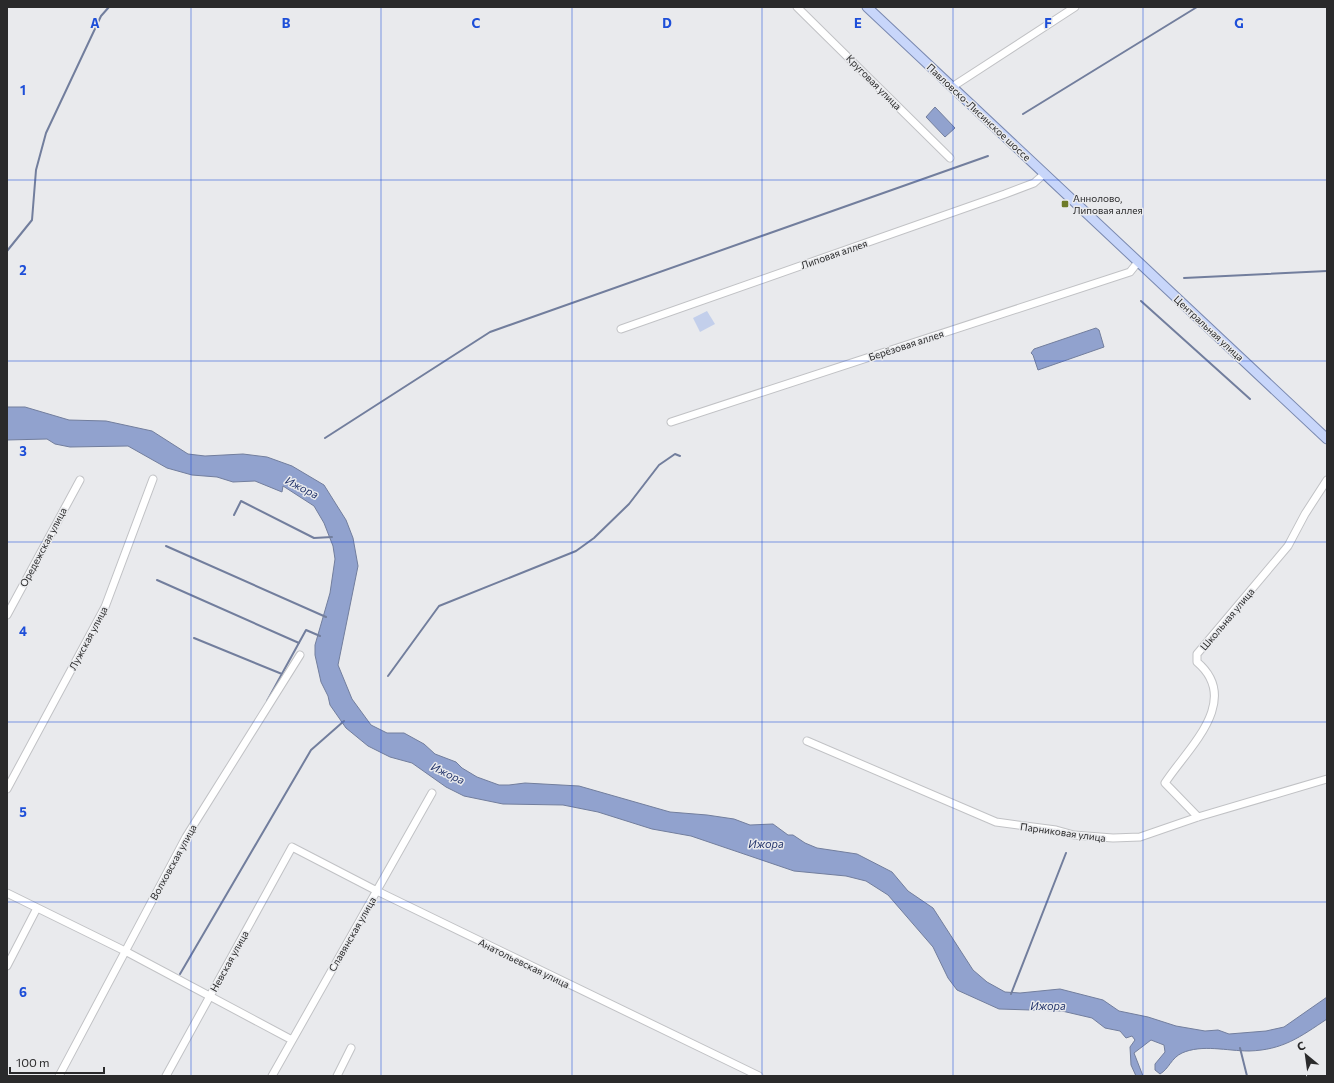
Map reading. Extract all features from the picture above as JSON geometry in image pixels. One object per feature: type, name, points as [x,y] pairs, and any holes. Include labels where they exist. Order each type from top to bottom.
[{"type":"main road","name":"Павловско-Лисинское шоссе","points":[[868,7],[1091,217]]},
{"type":"main road","name":"Центральная улица","points":[[1091,217],[1327,439]]},
{"type":"street","name":"Круговая улица","points":[[797,7],[950,158]]},
{"type":"street","points":[[952,87],[1075,7]]},
{"type":"street","name":"Липовая аллея","points":[[621,329],[1005,194],[1034,183],[1044,174]]},
{"type":"street","name":"Берёзовая аллея","points":[[671,422],[1130,272],[1138,262]]},
{"type":"street","name":"Лужская улица","points":[[7,789],[105,607],[153,479]]},
{"type":"street","name":"Оредежская улица","points":[[7,615],[80,480]]},
{"type":"street","name":"Школьная улица","points":[[1198,817],[1165,782],[1196,743],[1212,709],[1211,681],[1204,668],[1196,662],[1197,654],[1288,546],[1305,514],[1327,480]]},
{"type":"street","name":"Волховская улица","points":[[59,1076],[186,837],[300,656]]},
{"type":"street","name":"Парниковая улица","points":[[807,742],[996,822],[1056,830],[1074,835],[1126,838],[1140,837],[1198,817],[1327,779]]},
{"type":"street","name":"Славянская улица","points":[[272,1076],[432,793]]},
{"type":"street","name":"Анатольевская улица","points":[[292,847],[377,891],[759,1076]]},
{"type":"street","name":"Невская улица","points":[[166,1076],[292,847]]},
{"type":"street","points":[[7,893],[125,952],[292,1040]]},
{"type":"street","points":[[7,966],[37,908]]},
{"type":"street","points":[[336,1076],[351,1048]]},
{"type":"shaded area","points":[[707,311],[715,324],[700,332],[693,318]]},
{"type":"water","points":[[935,107],[955,128],[945,137],[926,117]]},
{"type":"water","points":[[1096,328],[1099,330],[1104,347],[1038,370],[1031,353],[1034,349]]},
{"type":"water","name":"Ижора","points":[[7,407],[25,407],[69,420],[106,421],[152,431],[188,454],[205,456],[243,454],[267,457],[292,466],[324,485],[346,520],[353,538],[358,566],[338,665],[352,699],[371,725],[387,733],[404,733],[424,744],[435,754],[456,762],[462,768],[477,777],[499,785],[525,783],[579,786],[670,812],[734,819],[750,825],[773,824],[788,835],[793,835],[805,843],[817,848],[857,854],[892,872],[908,891],[933,908],[973,970],[987,982],[1005,992],[1020,993],[1060,989],[1103,1000],[1119,1011],[1148,1017],[1176,1026],[1205,1031],[1218,1030],[1229,1034],[1266,1031],[1284,1027],[1327,997],[1327,1019],[1299,1037],[1272,1048],[1249,1051],[1206,1048],[1190,1050],[1178,1055],[1160,1074],[1155,1070],[1155,1064],[1165,1052],[1164,1045],[1151,1040],[1134,1053],[1143,1076],[1136,1076],[1131,1065],[1130,1047],[1135,1040],[1132,1036],[1126,1038],[1120,1031],[1105,1028],[1092,1018],[1062,1011],[999,1009],[957,990],[948,978],[933,947],[888,895],[866,881],[846,876],[794,871],[691,836],[652,829],[598,812],[563,805],[503,804],[464,796],[446,787],[412,763],[390,757],[368,746],[346,728],[330,705],[328,696],[321,682],[315,655],[315,645],[330,593],[335,559],[333,546],[324,523],[314,506],[283,486],[282,492],[255,481],[233,482],[217,477],[192,475],[167,468],[128,446],[70,447],[55,444],[47,439],[7,440]]},
{"type":"waterway","points":[[7,251],[32,220],[36,170],[46,133],[101,16],[109,7]]},
{"type":"waterway","points":[[1023,114],[1197,7]]},
{"type":"waterway","points":[[325,438],[490,332],[988,156]]},
{"type":"waterway","points":[[1184,278],[1327,271]]},
{"type":"waterway","points":[[1141,301],[1250,399]]},
{"type":"waterway","points":[[388,676],[439,606],[576,551],[594,538],[629,504],[659,465],[675,454],[680,456]]},
{"type":"waterway","points":[[234,515],[241,501],[314,538],[332,537]]},
{"type":"waterway","points":[[166,546],[326,617]]},
{"type":"waterway","points":[[157,580],[299,643]]},
{"type":"waterway","points":[[267,701],[306,630],[320,636]]},
{"type":"waterway","points":[[194,638],[282,674]]},
{"type":"waterway","points":[[180,974],[311,750],[344,721]]},
{"type":"waterway","points":[[1011,994],[1066,853]]},
{"type":"waterway","points":[[1240,1048],[1247,1076]]},
{"type":"place","name":"Аннолово, Липовая аллея","points":[[1065,204]]}]
